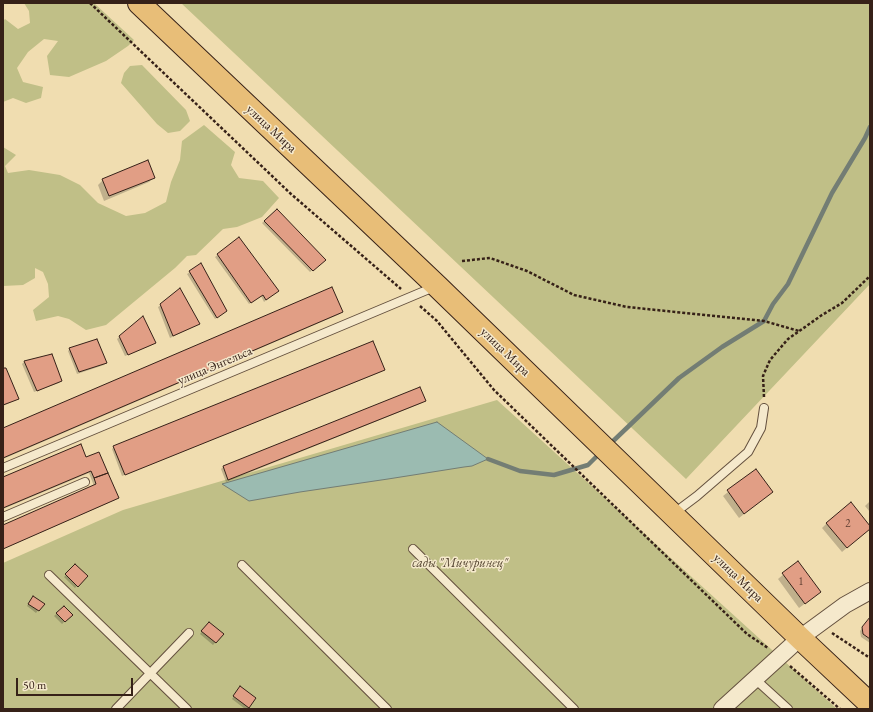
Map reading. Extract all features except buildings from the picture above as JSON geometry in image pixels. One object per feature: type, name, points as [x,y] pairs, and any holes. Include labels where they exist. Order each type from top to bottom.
[{"type":"main road","name":"улица Мира","points":[[139,3],[437,286],[870,704]]},
{"type":"street","points":[[722,709],[800,638],[844,605],[870,591]]},
{"type":"lane","name":"улица Энгельса","points":[[3,468],[437,286]]},
{"type":"lane","points":[[672,514],[697,496],[748,452],[761,428],[764,408]]},
{"type":"lane","points":[[3,517],[85,482]]},
{"type":"lane","points":[[413,550],[574,709]]},
{"type":"lane","points":[[242,565],[388,709]]},
{"type":"lane","points":[[49,575],[186,709]]},
{"type":"lane","points":[[116,709],[189,633]]},
{"type":"lane","points":[[755,679],[788,709]]},
{"type":"path","points":[[90,3],[291,194],[402,290]]},
{"type":"path","points":[[462,261],[490,258],[527,271],[574,295],[627,307],[764,321],[799,331]]},
{"type":"path","points":[[764,408],[763,376],[770,360],[788,339],[842,303],[870,276]]},
{"type":"path","points":[[420,305],[437,321],[500,395],[747,634],[780,657],[840,709]]},
{"type":"path","points":[[818,624],[870,658]]},
{"type":"green space","points":[[24,3],[94,3],[134,40],[106,61],[69,77],[50,75],[47,56],[58,41],[44,39],[28,52],[17,68],[23,82],[43,87],[41,98],[26,103],[13,98],[3,102],[3,21],[5,19],[18,29],[30,23],[29,11]]},
{"type":"green space","points":[[181,3],[870,3],[870,284],[686,479]]},
{"type":"green space","points":[[142,65],[186,110],[190,121],[180,131],[168,133],[157,124],[121,83],[124,73],[130,66]]},
{"type":"green space","points":[[204,125],[235,152],[231,165],[239,178],[263,181],[279,198],[262,217],[237,227],[223,229],[196,255],[187,256],[175,268],[106,325],[86,330],[69,319],[58,316],[36,321],[33,310],[49,297],[48,284],[43,272],[35,268],[35,278],[23,285],[3,286],[3,147],[16,155],[5,166],[8,173],[29,170],[60,175],[80,185],[98,203],[126,216],[145,213],[166,202],[171,182],[180,160],[182,141]]},
{"type":"green space","name":"сады \"Мичуринец\"","points":[[497,400],[837,709],[3,709],[3,563],[123,510]]},
{"type":"water","points":[[437,422],[488,459],[472,466],[249,501],[222,484]]},
{"type":"waterway","points":[[609,445],[679,378],[722,347],[764,321],[773,304],[788,284],[832,193],[870,127]]},
{"type":"waterway","points":[[488,459],[520,471],[554,475],[588,465],[601,452]]}]
